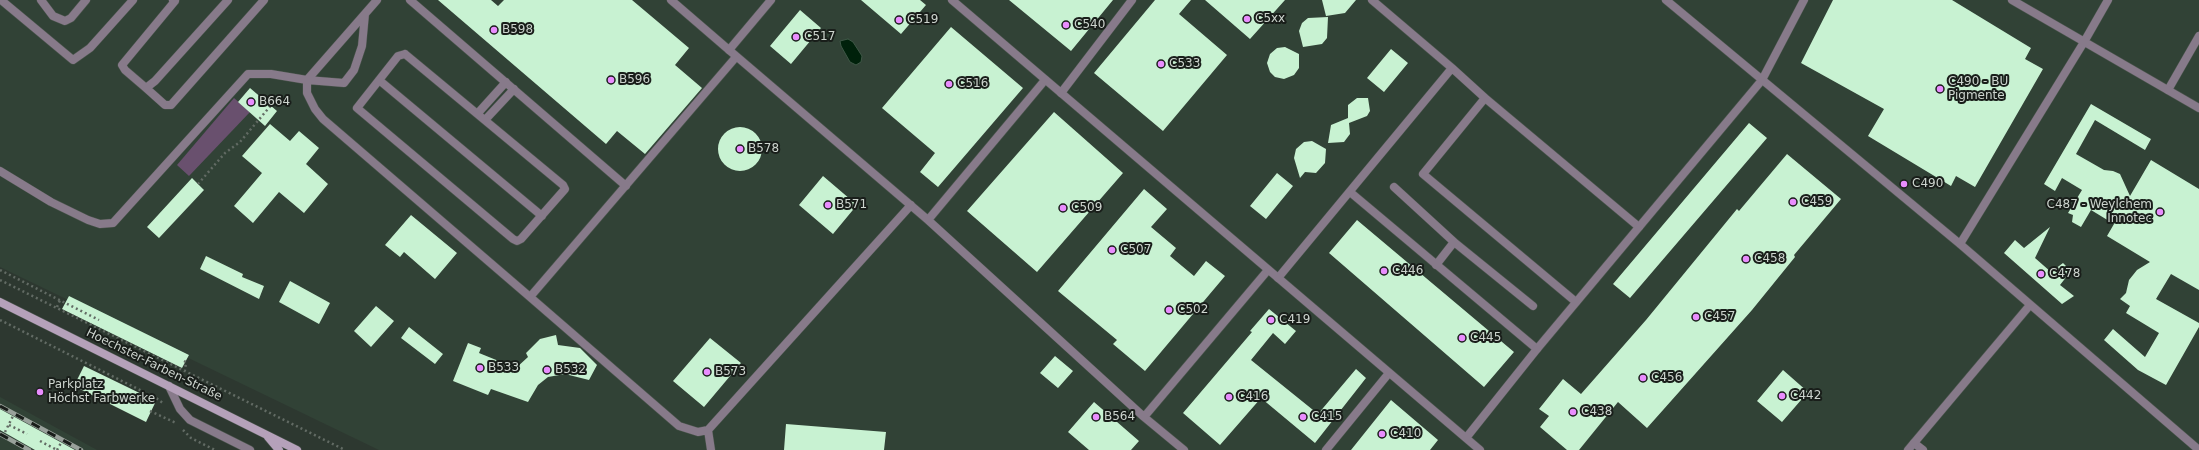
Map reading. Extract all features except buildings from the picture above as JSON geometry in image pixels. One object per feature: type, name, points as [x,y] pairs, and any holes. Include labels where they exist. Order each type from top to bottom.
[{"type":"main road","name":"Hoechster-Farben-Straße","points":[[0,302],[297,450]]},
{"type":"main road","points":[[267,434],[279,450]]},
{"type":"street","points":[[1,0],[73,60],[90,48],[133,0]]},
{"type":"street","points":[[41,0],[41,3],[53,16],[65,21],[71,18],[86,0]]},
{"type":"street","points":[[174,0],[122,65],[125,70],[165,105],[171,105],[264,0]]},
{"type":"street","points":[[146,88],[155,81],[228,0]]},
{"type":"street","points":[[377,0],[307,80],[307,93],[314,109],[323,119],[680,426],[698,432],[708,430],[911,205]]},
{"type":"street","points":[[410,0],[626,186]]},
{"type":"street","points":[[671,0],[911,205],[1144,417],[1184,450]]},
{"type":"street","points":[[730,50],[771,0]]},
{"type":"street","points":[[952,0],[1480,450]]},
{"type":"street","points":[[1061,93],[1132,0]]},
{"type":"street","points":[[1372,0],[1485,98],[1639,227]]},
{"type":"street","points":[[1666,0],[1960,244],[2199,450]]},
{"type":"street","points":[[1466,438],[1537,349],[1762,80],[1804,0]]},
{"type":"street","points":[[2012,0],[2199,108]]},
{"type":"street","points":[[1960,244],[2084,42],[2108,0]]},
{"type":"street","points":[[0,171],[51,202],[88,220],[108,225],[118,218],[248,74],[271,74],[307,80],[344,83],[354,70],[362,46],[365,14]]},
{"type":"street","points":[[2168,90],[2199,36]]},
{"type":"street","points":[[405,54],[478,113],[563,185],[565,189],[522,239],[517,241],[357,108],[398,56],[405,54]]},
{"type":"street","points":[[530,297],[736,57]]},
{"type":"street","points":[[1278,278],[1452,68]]},
{"type":"street","points":[[379,80],[542,216]]},
{"type":"street","points":[[928,220],[1045,80]]},
{"type":"street","points":[[478,113],[506,82]]},
{"type":"street","points":[[485,120],[514,89]]},
{"type":"street","points":[[1485,98],[1423,174],[1576,302]]},
{"type":"street","points":[[1394,187],[1454,242],[1533,306]]},
{"type":"street","points":[[1350,192],[1537,349]]},
{"type":"street","points":[[1436,265],[1454,242]]},
{"type":"street","points":[[1144,417],[1268,270]]},
{"type":"street","points":[[1908,450],[2030,305]]},
{"type":"street","points":[[1326,450],[1389,373]]},
{"type":"street","points":[[169,386],[180,409],[190,420],[250,450]]},
{"type":"street","points":[[708,430],[711,450]]},
{"type":"street","points":[[1914,443],[1923,450]]},
{"type":"path","points":[[198,184],[225,153],[240,142],[278,97]]},
{"type":"path","points":[[0,270],[99,320]]},
{"type":"path","points":[[0,280],[345,450]]},
{"type":"path","points":[[57,307],[60,300]]},
{"type":"path","points":[[0,320],[156,398],[169,408]]},
{"type":"path","points":[[184,361],[186,362],[185,370]]},
{"type":"path","points":[[150,411],[179,424],[175,418]]},
{"type":"path","points":[[5,432],[13,416]]},
{"type":"path","points":[[9,425],[27,434]]},
{"type":"path","points":[[181,427],[191,438],[215,450]]},
{"type":"path","points":[[40,441],[57,450],[61,443]]},
{"type":"shaded area","points":[[0,0],[2199,0],[2199,450],[379,450],[0,267]]},
{"type":"shaded area","points":[[848,39],[853,42],[862,56],[861,62],[856,65],[850,62],[841,46],[840,41]]},
{"type":"shaded area","points":[[234,98],[250,112],[189,176],[177,165]]},
{"type":"shaded area","points":[[0,397],[97,450],[0,450]]},
{"type":"railway","points":[[0,406],[81,450]]},
{"type":"railway","points":[[0,434],[29,450]]},
{"type":"place","name":"C5xx","points":[[1247,19]]},
{"type":"place","name":"C519","points":[[899,20]]},
{"type":"place","name":"C540","points":[[1066,25]]},
{"type":"place","name":"B598","points":[[494,30]]},
{"type":"place","name":"C517","points":[[796,37]]},
{"type":"place","name":"C533","points":[[1161,64]]},
{"type":"place","name":"B596","points":[[611,80]]},
{"type":"place","name":"C516","points":[[949,84]]},
{"type":"place","name":"C490 - BU Pigmente","points":[[1940,89]]},
{"type":"place","name":"B664","points":[[251,102]]},
{"type":"place","name":"B578","points":[[740,149]]},
{"type":"place","name":"C490","points":[[1904,184]]},
{"type":"place","name":"C459","points":[[1793,202]]},
{"type":"place","name":"B571","points":[[828,205]]},
{"type":"place","name":"C509","points":[[1063,208]]},
{"type":"place","name":"C487 - Weylchem Innotec","points":[[2160,212]]},
{"type":"place","name":"C507","points":[[1112,250]]},
{"type":"place","name":"C458","points":[[1746,259]]},
{"type":"place","name":"C446","points":[[1384,271]]},
{"type":"place","name":"C478","points":[[2041,274]]},
{"type":"place","name":"C502","points":[[1169,310]]},
{"type":"place","name":"C457","points":[[1696,317]]},
{"type":"place","name":"C419","points":[[1271,320]]},
{"type":"place","name":"C445","points":[[1462,338]]},
{"type":"place","name":"B533","points":[[480,368]]},
{"type":"place","name":"B532","points":[[547,370]]},
{"type":"place","name":"B573","points":[[707,372]]},
{"type":"place","name":"C456","points":[[1643,378]]},
{"type":"place","name":"Parkplatz Höchst Farbwerke","points":[[40,392]]},
{"type":"place","name":"C442","points":[[1782,396]]},
{"type":"place","name":"C416","points":[[1229,397]]},
{"type":"place","name":"C438","points":[[1573,412]]},
{"type":"place","name":"B564","points":[[1096,417]]},
{"type":"place","name":"C415","points":[[1303,417]]},
{"type":"place","name":"C410","points":[[1382,434]]}]
